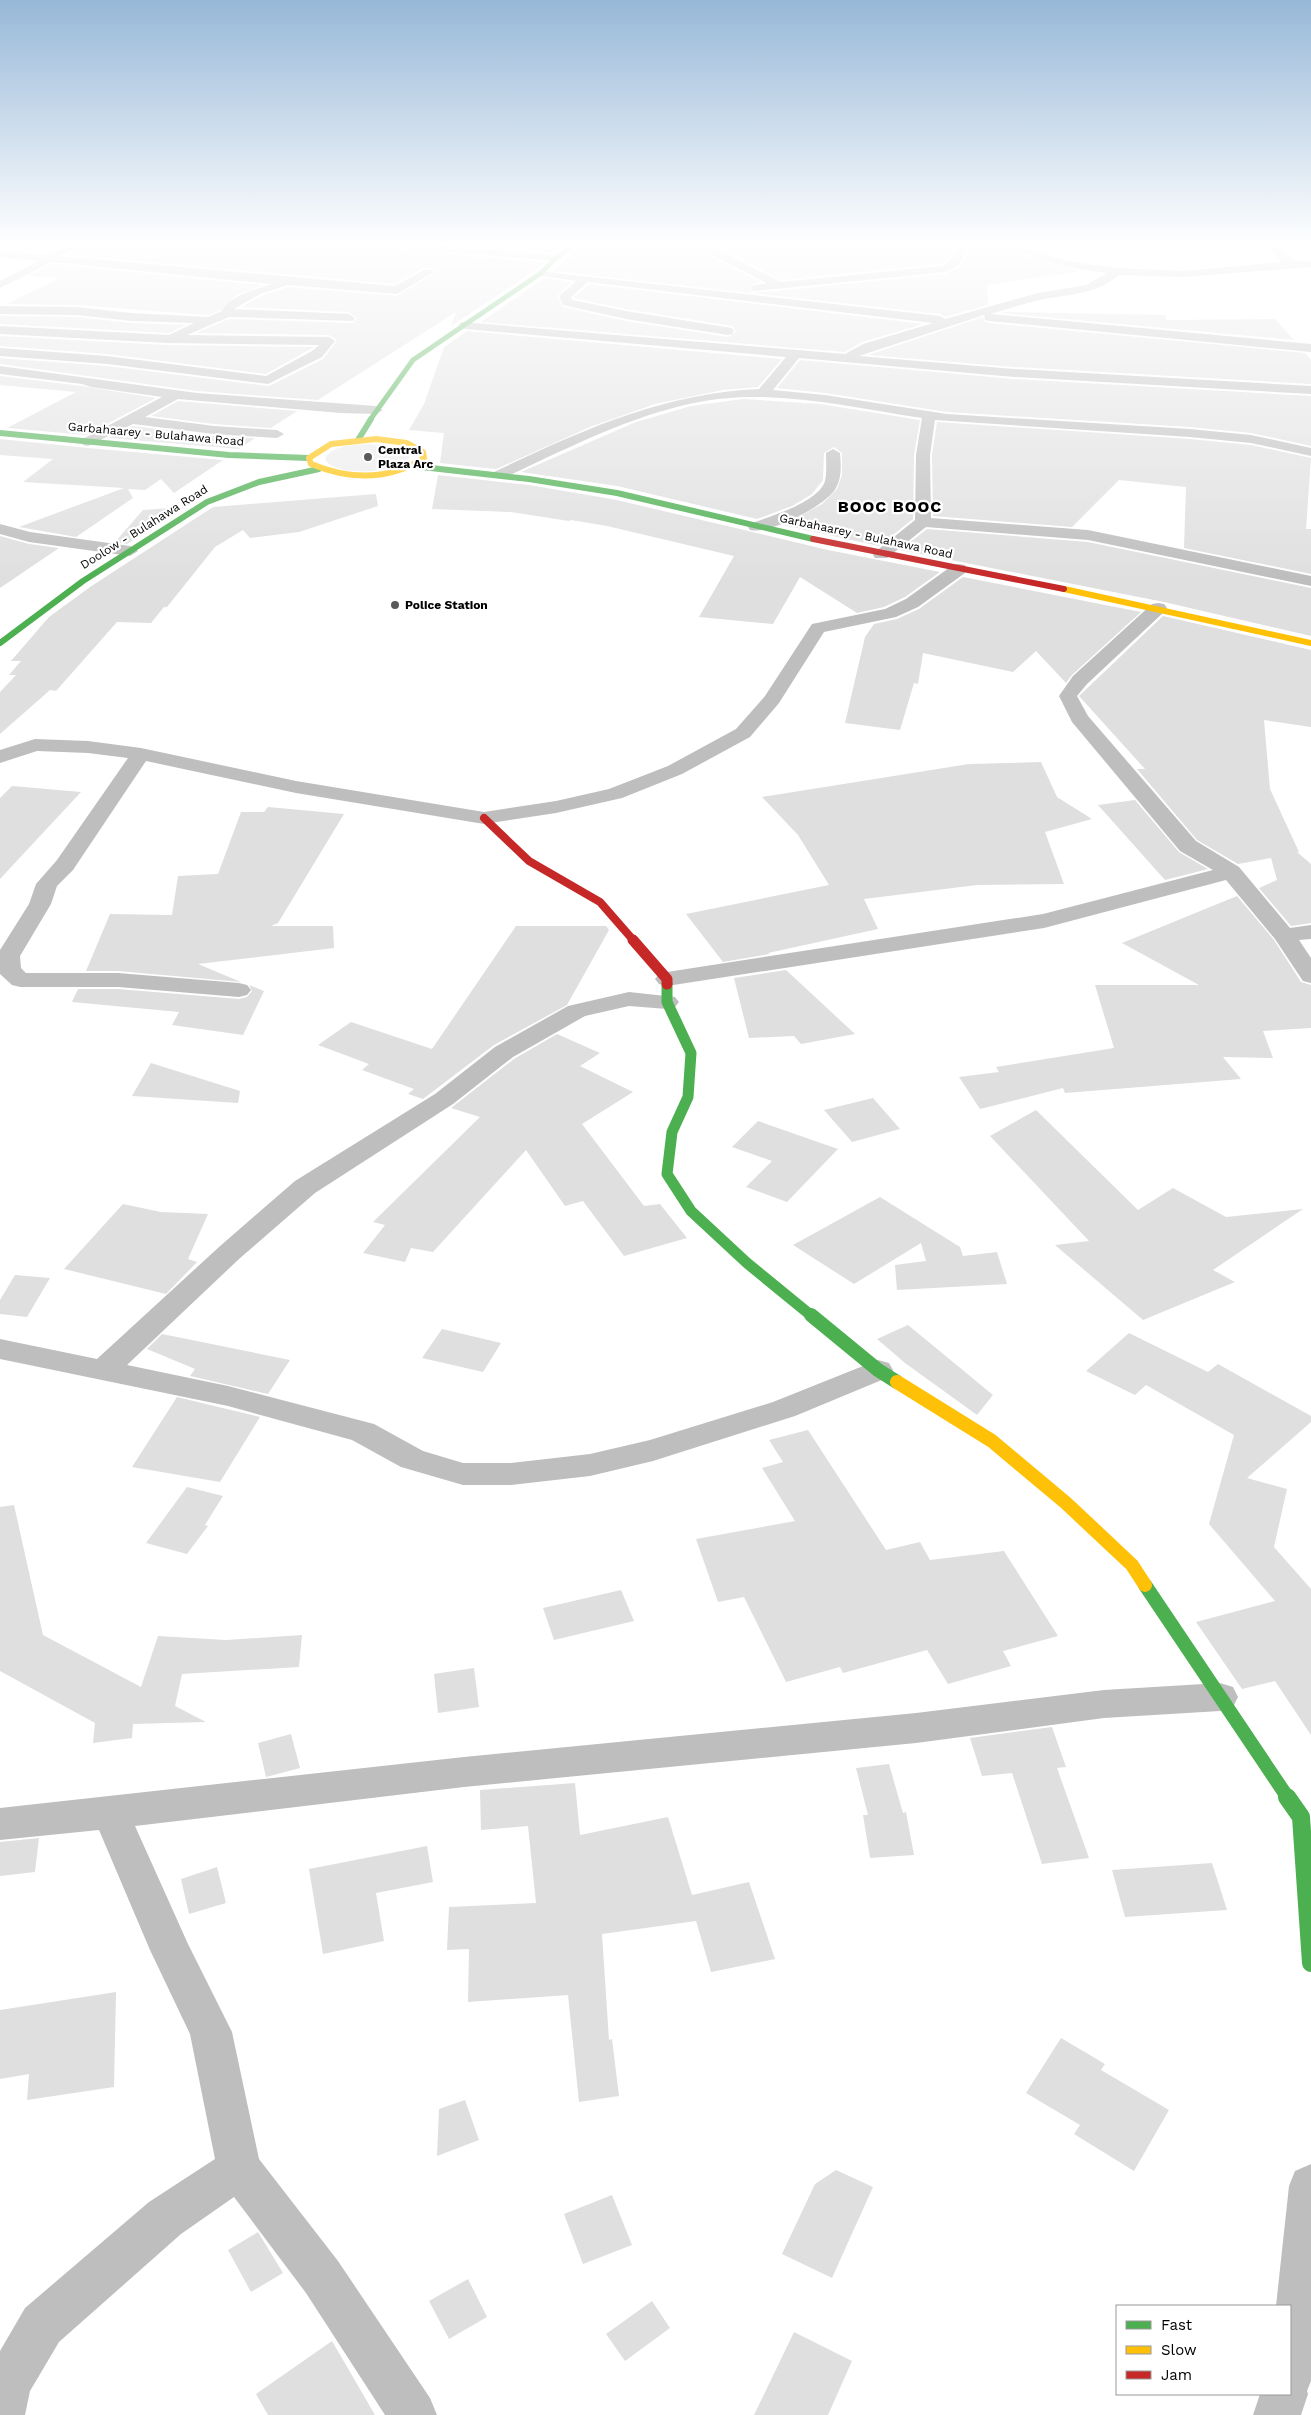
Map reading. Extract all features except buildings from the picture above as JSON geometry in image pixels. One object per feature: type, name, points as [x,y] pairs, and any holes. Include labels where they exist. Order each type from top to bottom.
[{"type":"main road","points":[[358,440],[376,410],[413,360],[420,355]]},
{"type":"main road","name":"Garbahaarey - Bulahawa Road","points":[[0,433],[229,455],[309,458]]},
{"type":"main road","points":[[358,440],[393,440],[417,447],[423,452],[424,458],[413,466],[391,473],[372,475],[351,476],[319,469],[311,464],[309,458],[314,452],[326,446],[358,440]]},
{"type":"main road","name":"Garbahaarey - Bulahawa Road","points":[[413,466],[499,475],[633,496],[756,527],[881,555],[1158,608],[1311,642]]},
{"type":"main road","name":"Doolow - Bulahawa Road","points":[[0,643],[83,581],[222,494],[259,482],[319,469]]},
{"type":"main road","points":[[484,818],[529,861],[600,902],[667,991],[691,1053],[688,1097],[672,1132],[667,1174],[698,1218],[747,1263],[878,1370],[992,1442],[1066,1503],[1132,1565],[1301,1817],[1311,1963]]},
{"type":"street","points":[[49,355],[126,362],[268,380],[316,355]]},
{"type":"street","points":[[0,382],[22,373],[54,355]]},
{"type":"street","points":[[91,383],[136,355]]},
{"type":"street","points":[[764,393],[795,355]]},
{"type":"street","points":[[858,355],[1014,373],[1311,390]]},
{"type":"street","points":[[0,370],[178,394],[322,408],[376,410]]},
{"type":"street","points":[[88,442],[199,383],[224,375]]},
{"type":"street","points":[[499,475],[569,441],[665,407],[704,397],[764,393],[835,400],[929,415],[1190,432],[1271,442],[1311,452]]},
{"type":"street","points":[[923,522],[923,455],[929,415]]},
{"type":"street","points":[[130,418],[214,430],[276,434]]},
{"type":"street","points":[[756,527],[813,503],[824,494],[832,482],[834,453]]},
{"type":"street","points":[[881,555],[923,522],[1088,535],[1162,548],[1178,554],[1311,580]]},
{"type":"street","points":[[0,529],[29,537],[130,551]]},
{"type":"street","points":[[0,757],[35,745],[88,747],[141,754],[296,788],[484,818],[556,808],[615,794],[675,770],[712,752],[743,733],[772,699],[818,628],[890,613],[912,603],[959,569]]},
{"type":"street","points":[[1158,608],[1080,680],[1068,696],[1079,718],[1188,846],[1231,872],[1284,935],[1311,976]]},
{"type":"street","points":[[141,754],[65,865],[47,884],[40,904],[8,956],[9,970],[20,980],[118,980],[238,990]]},
{"type":"street","points":[[104,1370],[229,1253],[304,1187],[444,1099],[504,1052],[577,1012],[629,999],[860,952],[1044,920],[1231,872]]},
{"type":"street","points":[[1284,935],[1311,932]]},
{"type":"street","points":[[0,1349],[228,1396],[363,1432],[412,1459],[463,1474],[512,1474],[590,1465],[644,1452],[784,1409],[878,1370]]},
{"type":"street","points":[[0,1824],[110,1814],[464,1772],[916,1728],[1104,1704],[1220,1697]]},
{"type":"street","points":[[110,1814],[137,1870],[170,1950],[211,2032],[238,2168],[322,2277],[413,2415]]},
{"type":"street","points":[[1,2415],[6,2384],[42,2325],[164,2218],[238,2168]]},
{"type":"street","points":[[1295,2374],[1311,2186]]},
{"type":"street","points":[[1277,2415],[1286,2395]]},
{"type":"shaded area","points":[[369,444],[394,446],[409,453],[409,458],[392,467],[367,471],[342,469],[332,466],[325,460],[332,451],[337,449]]},
{"type":"traffic: fast","points":[[358,440],[376,410],[413,360],[421,355]]},
{"type":"traffic: fast","points":[[0,433],[229,455],[309,458]]},
{"type":"traffic: fast","points":[[413,466],[529,479],[617,493],[813,539]]},
{"type":"traffic: fast","points":[[0,643],[83,581],[207,502],[259,482],[319,469]]},
{"type":"traffic: fast","points":[[667,984],[667,1002],[691,1053],[688,1097],[672,1132],[667,1174],[691,1211],[747,1263],[878,1370],[897,1382]]},
{"type":"traffic: fast","points":[[1145,1585],[1301,1817],[1311,1963]]},
{"type":"traffic: slow","points":[[376,439],[407,443],[423,452],[424,458],[398,471],[369,476],[339,474],[311,464],[309,458],[331,444],[376,439]]},
{"type":"traffic: slow","points":[[1064,589],[1158,608],[1311,643]]},
{"type":"traffic: slow","points":[[897,1382],[992,1441],[1066,1503],[1132,1565],[1145,1585]]},
{"type":"traffic: jam","points":[[813,539],[1064,589]]},
{"type":"traffic: jam","points":[[484,818],[529,861],[600,902],[667,979],[667,984]]},
{"type":"place","name":"Central Plaza Arc","points":[[368,457]]},
{"type":"place","name":"Police Station","points":[[395,605]]},
{"type":"district","name":"BOOC BOOC","points":[[890,506]]}]
